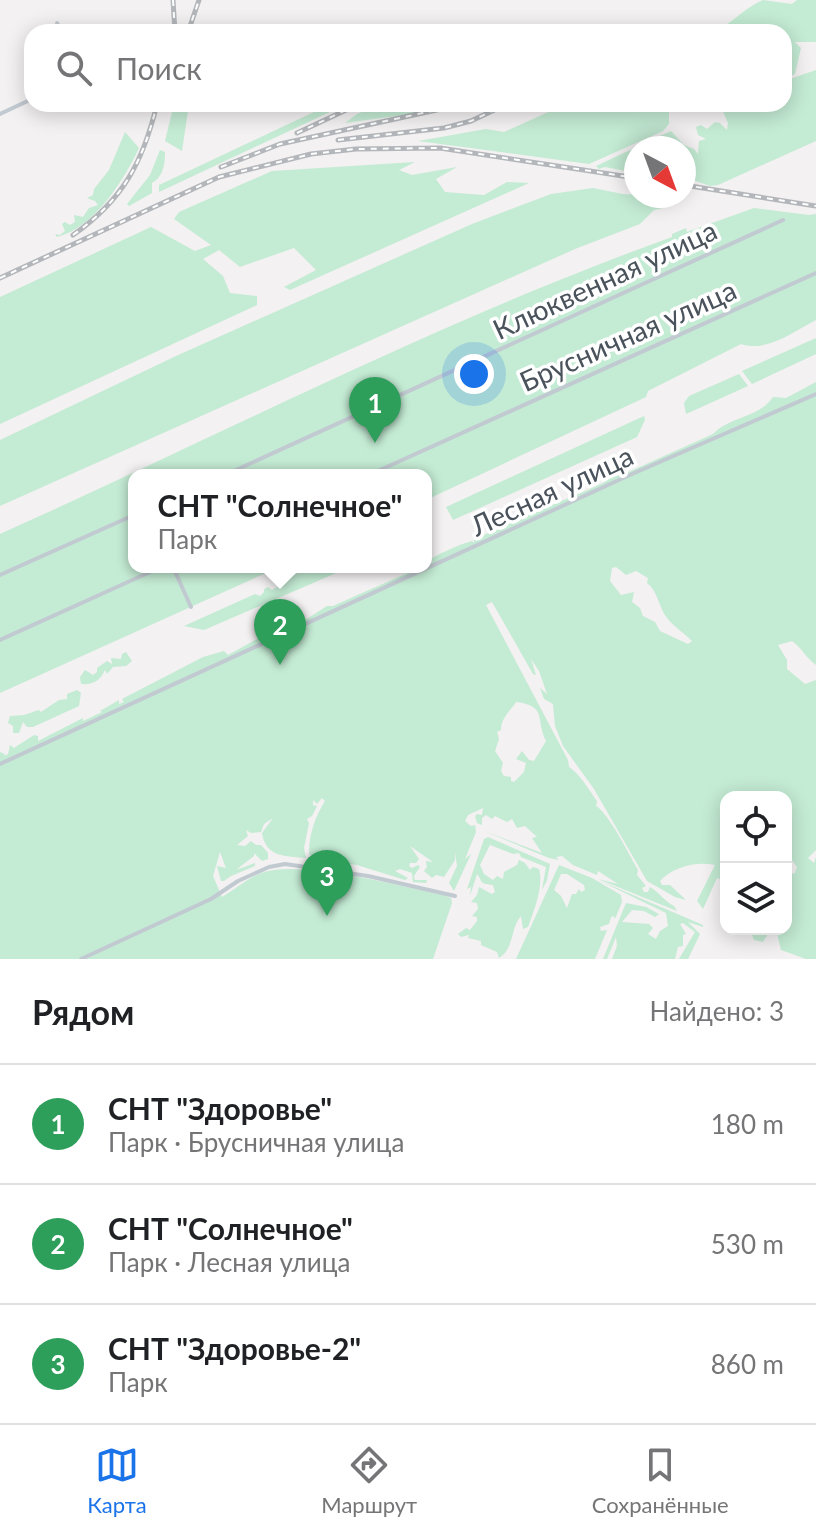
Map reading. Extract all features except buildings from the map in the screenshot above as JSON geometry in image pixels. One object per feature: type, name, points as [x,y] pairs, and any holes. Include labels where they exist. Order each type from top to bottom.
[{"type":"street","points":[[0,114],[24,103]]},
{"type":"street","name":"Клюквенная улица","points":[[238,469],[783,220]]},
{"type":"street","name":"Брусничная улица","points":[[382,469],[816,273]]},
{"type":"street","name":"Лесная улица","points":[[432,567],[632,474],[816,394]]},
{"type":"street","points":[[0,575],[128,518]]},
{"type":"street","points":[[0,640],[148,573]]},
{"type":"street","points":[[176,573],[191,607]]},
{"type":"street","name":"Лесная улица","points":[[0,764],[419,573]]},
{"type":"street","points":[[81,959],[211,899],[259,871],[285,864],[368,876],[455,896]]},
{"type":"green space","points":[[763,0],[792,4],[797,0],[816,0],[816,42],[795,42],[801,48],[795,74],[792,75],[792,24],[727,24]]},
{"type":"green space","points":[[816,70],[816,141],[718,185],[696,181],[696,152],[698,154],[699,141],[706,139],[698,135],[696,127],[701,125],[707,129],[715,122],[727,130],[723,112],[792,112],[792,78]]},
{"type":"green space","points":[[172,112],[188,112],[182,151],[165,141]]},
{"type":"green space","points":[[314,112],[330,112],[159,192],[159,185]]},
{"type":"green space","points":[[362,112],[418,112],[345,123]]},
{"type":"green space","points":[[548,112],[669,112],[669,124],[663,131],[652,136],[624,136],[624,148],[589,164],[418,141],[486,129],[504,132]]},
{"type":"green space","points":[[125,132],[139,148],[116,188],[83,224],[57,237],[55,234],[65,231],[62,224],[70,225],[75,222],[74,215],[83,217],[89,208],[98,205],[87,198],[93,195],[109,170]]},
{"type":"green space","points":[[160,150],[165,152],[164,166],[152,183],[152,193],[129,206],[127,204],[150,175]]},
{"type":"green space","points":[[624,153],[624,171],[599,169],[596,166]]},
{"type":"green space","points":[[415,162],[399,170],[412,175],[457,167],[436,179],[445,192],[484,195],[507,182],[529,183],[290,290],[284,287],[316,270],[294,248],[240,267],[219,250],[203,259],[223,276],[230,293],[257,296],[257,305],[0,424],[0,297],[151,227],[195,251],[211,245],[174,219],[179,212],[272,171]]},
{"type":"green space","points":[[593,188],[624,194],[624,208],[663,208],[654,210],[640,224],[575,249],[0,506],[0,440],[176,356],[472,224],[551,194]]},
{"type":"green space","points":[[754,208],[816,214],[816,320],[770,343],[760,346],[741,344],[648,391],[646,397],[432,497],[432,469],[141,469],[501,304],[672,237],[672,234],[686,228],[687,232]]},
{"type":"green space","points":[[816,338],[816,354],[752,384],[742,371]]},
{"type":"green space","points":[[739,374],[748,386],[686,414],[684,403],[689,396]]},
{"type":"green space","points":[[816,382],[816,665],[792,641],[778,645],[787,660],[787,669],[805,684],[816,680],[816,850],[808,858],[814,863],[816,857],[816,959],[806,959],[781,950],[777,935],[792,935],[792,873],[795,873],[797,867],[792,860],[792,791],[720,791],[720,879],[717,878],[703,909],[697,901],[715,865],[685,866],[660,881],[662,885],[670,885],[686,900],[647,881],[594,789],[563,746],[555,726],[553,704],[544,699],[540,688],[547,694],[539,671],[531,659],[536,675],[533,674],[492,602],[486,605],[569,767],[584,782],[597,801],[596,806],[618,835],[638,870],[637,875],[646,886],[642,888],[644,892],[648,892],[650,887],[677,911],[598,879],[618,884],[598,871],[597,875],[573,865],[562,856],[556,857],[559,860],[549,858],[484,831],[542,853],[532,838],[537,837],[525,826],[517,828],[512,819],[507,822],[486,815],[482,818],[482,825],[477,823],[475,816],[482,815],[483,808],[468,815],[465,821],[471,826],[475,825],[476,832],[465,859],[471,854],[454,891],[449,883],[457,866],[455,852],[455,860],[444,877],[436,875],[432,878],[424,871],[426,861],[433,862],[410,846],[419,859],[409,866],[420,867],[415,880],[427,880],[426,883],[413,882],[412,873],[400,869],[395,871],[408,878],[405,880],[357,865],[325,861],[320,855],[318,860],[309,854],[309,847],[313,826],[325,801],[322,798],[317,804],[313,800],[313,805],[317,806],[307,819],[306,858],[278,854],[268,847],[262,833],[273,818],[264,824],[261,832],[246,830],[248,836],[237,845],[245,846],[251,841],[261,845],[268,853],[268,859],[262,861],[254,853],[236,870],[255,863],[255,866],[221,881],[217,866],[226,868],[220,852],[213,876],[222,897],[258,874],[281,869],[326,872],[441,894],[451,898],[452,903],[433,959],[0,959],[0,752],[4,756],[8,754],[10,745],[14,748],[34,735],[38,736],[38,741],[102,712],[119,700],[119,704],[124,702],[122,699],[203,657],[224,651],[228,655],[257,639],[302,622],[327,606],[407,573],[432,573],[432,558],[472,541],[474,543],[474,539],[501,530],[608,478],[624,474],[713,434],[767,404],[773,397],[786,398]],"holes":[[[616,567],[626,575],[636,571],[648,578],[647,583],[654,590],[667,618],[692,641],[688,644],[660,631],[655,622],[643,616],[640,608],[632,602],[634,592],[621,595],[610,581],[612,568]],[[516,702],[533,707],[539,715],[546,741],[534,761],[529,760],[522,751],[516,759],[526,763],[524,772],[514,782],[501,771],[503,763],[495,751],[499,739],[497,732]]]},
{"type":"green space","points":[[644,416],[637,437],[453,520],[446,507]]},
{"type":"green space","points":[[128,475],[128,573],[266,573],[0,693],[0,534]]},
{"type":"green space","points":[[298,573],[336,573],[204,630],[184,626],[255,594],[260,596],[264,589],[268,587],[272,590],[284,583],[283,580]]},
{"type":"green space","points":[[126,652],[132,661],[126,666],[113,667],[107,674],[105,670],[96,682],[81,684],[80,677],[85,670],[93,675],[107,661],[112,664],[111,658],[121,659]]},
{"type":"green space","points":[[77,690],[81,693],[79,706],[33,727],[27,727],[23,722],[19,733],[13,733],[13,726],[8,723],[10,716],[41,712],[59,700],[67,699],[67,694]]},
{"type":"green space","points":[[488,837],[550,864],[542,890],[546,867],[521,857],[519,853],[513,854],[490,845],[480,865],[484,874],[493,880],[497,876],[503,879],[504,872],[517,865],[519,860],[530,870],[533,867],[539,869],[540,875],[538,898],[528,927],[523,929],[521,916],[508,949],[499,958],[497,952],[481,945],[481,941],[458,934],[466,928],[470,930],[477,921],[477,917],[472,916],[478,909],[477,903],[471,902],[479,887],[492,894],[495,892],[493,885],[483,883],[477,874],[470,896],[471,887],[467,889],[484,839]]},
{"type":"green space","points":[[559,865],[592,878],[621,895],[622,902],[615,919],[611,917],[609,924],[600,927],[601,931],[607,930],[595,959],[516,959]],"holes":[[[561,874],[567,874],[584,885],[585,890],[581,892],[579,889],[572,894],[567,908],[554,890]]]},
{"type":"green space","points":[[598,880],[703,925],[688,922],[700,934],[688,959],[679,959],[695,932],[683,923],[680,924],[686,934],[675,959],[612,959],[617,946],[616,937],[607,959],[603,959],[626,903],[646,907],[659,914],[655,917],[644,911],[632,910],[622,922],[649,924],[653,928],[648,934],[656,939],[660,931],[668,926],[666,913]]},
{"type":"green space","points":[[752,935],[767,935],[763,942],[754,940]]},
{"type":"railway","points":[[173,0],[174,24]]},
{"type":"railway","points":[[191,24],[199,0]]},
{"type":"railway","points":[[73,235],[105,208],[128,178],[145,144],[155,112]]},
{"type":"railway","points":[[297,133],[342,112]]},
{"type":"railway","points":[[221,167],[280,144],[427,112]]},
{"type":"railway","points":[[338,140],[444,128],[490,112]]},
{"type":"railway","points":[[0,278],[219,177],[311,154],[356,149],[440,148],[624,176]]},
{"type":"railway","points":[[696,187],[816,206]]},
{"type":"place","name":"СНТ \"Здоровье\"","points":[[375,443]]},
{"type":"place","name":"СНТ \"Солнечное\"","points":[[280,665]]},
{"type":"place","name":"СНТ \"Здоровье-2\"","points":[[327,916]]}]
